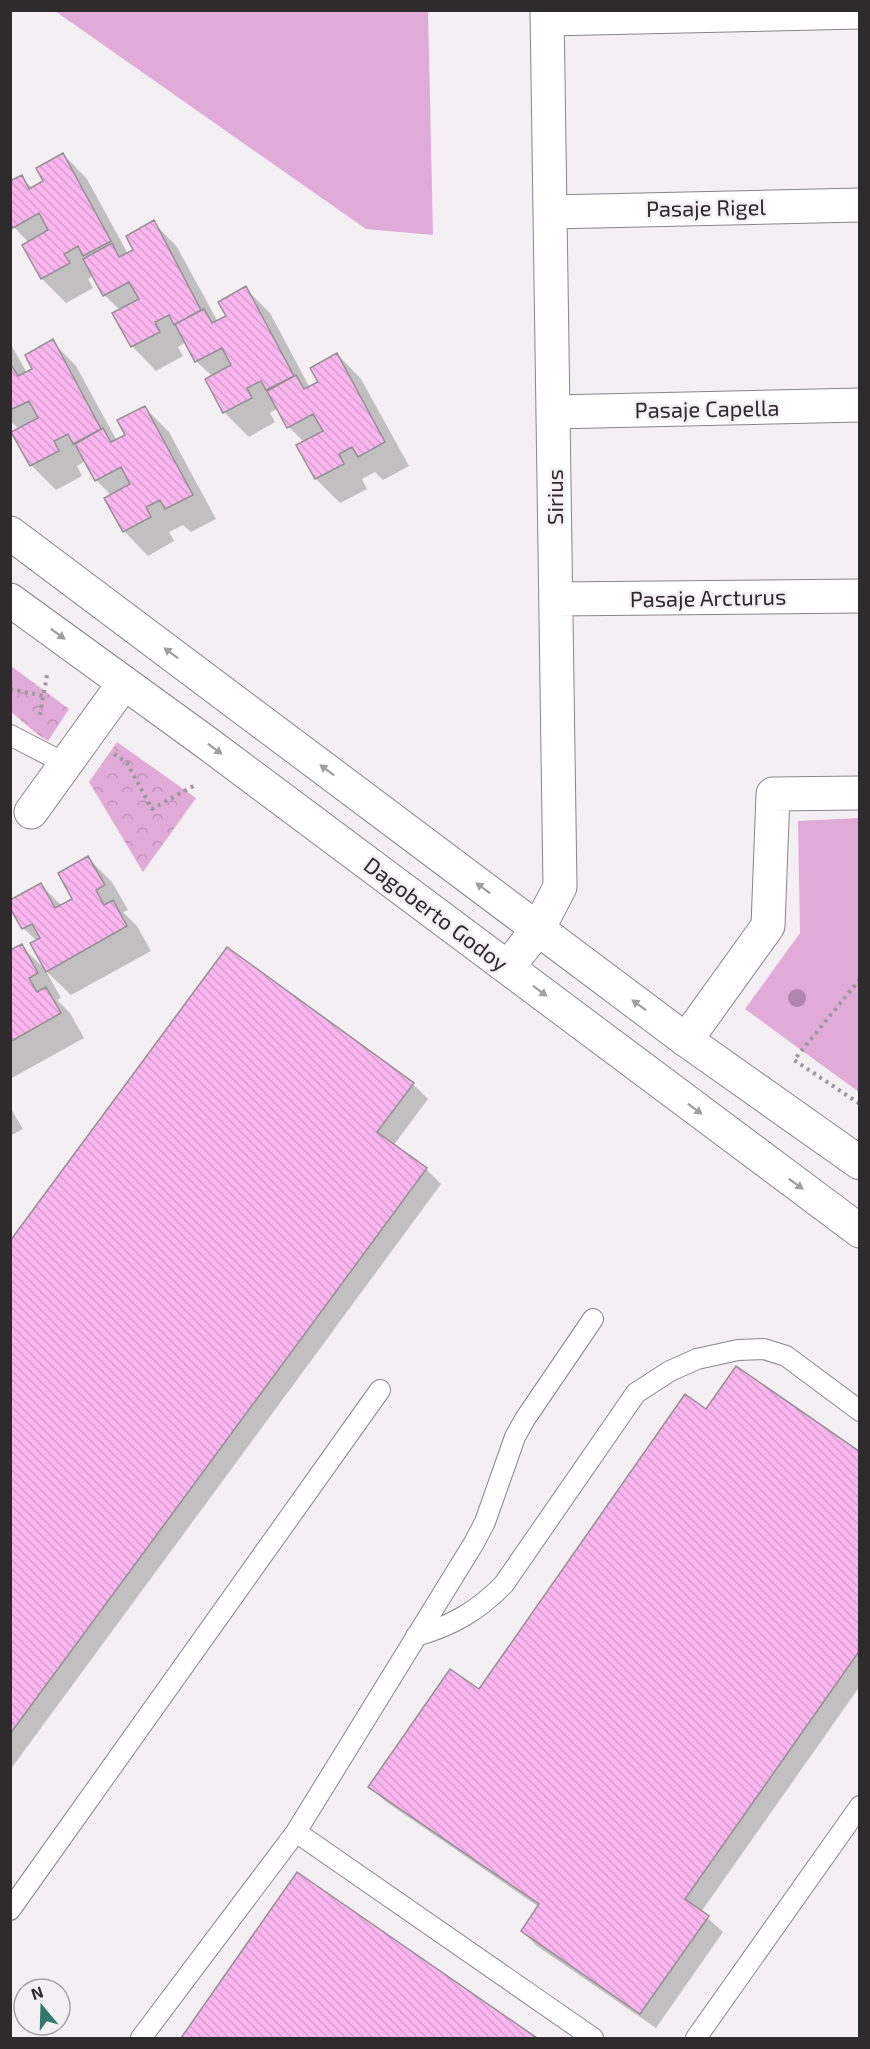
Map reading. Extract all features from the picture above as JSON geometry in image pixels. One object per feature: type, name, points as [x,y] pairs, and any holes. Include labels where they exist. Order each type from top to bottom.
[{"type":"street","points":[[547,15],[860,12]]},
{"type":"street","name":"Sirius","points":[[508,967],[538,929],[560,887],[555,412],[547,15]]},
{"type":"street","name":"Pasaje Rigel","points":[[552,212],[860,205]]},
{"type":"street","name":"Pasaje Capella","points":[[555,412],[860,405]]},
{"type":"street","points":[[10,533],[686,1040],[860,1163]]},
{"type":"street","name":"Pasaje Arcturus","points":[[556,599],[860,596]]},
{"type":"street","name":"Dagoberto Godoy","points":[[10,600],[508,967],[860,1231]]},
{"type":"street","points":[[31,812],[124,683]]},
{"type":"street","points":[[686,1040],[768,926],[773,794],[860,793]]},
{"type":"street","points":[[769,1164],[801,1122]]},
{"type":"lane","points":[[10,735],[66,764]]},
{"type":"lane","points":[[141,2038],[296,1832],[485,1522],[507,1456],[525,1419],[593,1320]]},
{"type":"lane","points":[[416,1636],[453,1623],[488,1600],[504,1584],[636,1394],[670,1371],[697,1359],[738,1350],[765,1349],[786,1356],[860,1411]]},
{"type":"lane","points":[[10,1911],[380,1390]]},
{"type":"lane","points":[[696,2038],[860,1806]]},
{"type":"lane","points":[[296,1832],[593,2038]]},
{"type":"path","points":[[40,715],[47,675]]},
{"type":"path","points":[[10,688],[44,696]]},
{"type":"path","points":[[87,735],[127,763],[152,809],[197,784]]},
{"type":"path","points":[[860,979],[794,1060],[860,1104]]},
{"type":"green space","points":[[55,11],[428,11],[433,235],[366,229]]},
{"type":"green space","points":[[11,666],[69,709],[48,741],[11,712]]},
{"type":"green space","points":[[117,742],[196,798],[143,872],[89,782]]},
{"type":"green space","points":[[860,818],[859,1092],[745,1009],[800,933],[798,821]]},
{"type":"building","points":[[63,153],[111,241],[83,256],[78,246],[64,254],[70,263],[41,279],[22,245],[48,230],[39,213],[13,228],[10,224],[10,181],[22,175],[29,189],[43,181],[36,168]]},
{"type":"building","points":[[154,220],[201,310],[174,325],[169,315],[155,322],[160,332],[131,347],[112,313],[139,299],[129,282],[103,296],[83,259],[112,243],[119,257],[133,250],[126,236]]},
{"type":"building","points":[[246,286],[294,376],[266,390],[261,381],[247,388],[252,398],[223,413],[205,379],[231,365],[222,348],[195,362],[175,324],[204,309],[212,323],[226,316],[218,302]]},
{"type":"building","points":[[53,339],[101,429],[73,444],[68,434],[54,441],[59,451],[30,466],[11,432],[38,418],[29,401],[10,410],[10,363],[18,376],[32,369],[25,355]]},
{"type":"building","points":[[337,353],[385,442],[358,457],[352,447],[339,454],[344,464],[315,479],[296,445],[323,431],[313,414],[287,428],[267,391],[296,375],[304,389],[318,382],[310,368]]},
{"type":"building","points":[[145,406],[193,495],[165,509],[160,500],[146,507],[151,517],[123,532],[104,498],[130,484],[121,467],[95,481],[75,444],[103,428],[111,442],[125,435],[117,420]]},
{"type":"building","points":[[88,856],[105,885],[96,890],[104,905],[113,900],[127,926],[46,972],[30,943],[40,938],[32,924],[22,929],[10,908],[10,900],[41,883],[55,908],[72,899],[58,873]]},
{"type":"building","points":[[22,944],[38,973],[29,978],[37,992],[46,987],[61,1013],[10,1042],[10,950]]},
{"type":"building","points":[[227,947],[414,1083],[377,1132],[427,1168],[10,1734],[10,1241]]},
{"type":"building","points":[[736,1366],[860,1452],[860,1650],[685,1899],[709,1916],[640,2014],[521,1931],[539,1904],[368,1787],[450,1669],[479,1689],[685,1394],[706,1409]]},
{"type":"building","points":[[297,1872],[537,2038],[181,2038]]}]
